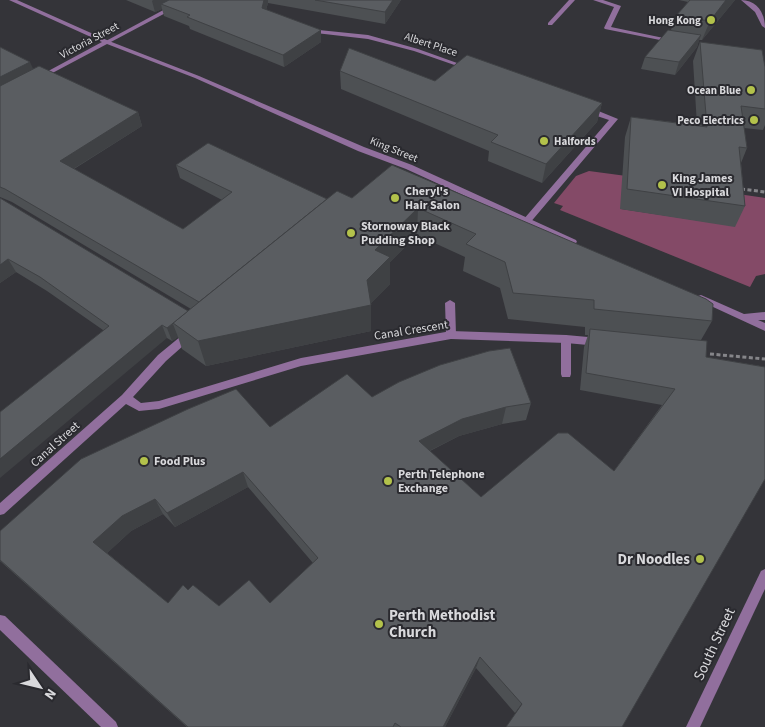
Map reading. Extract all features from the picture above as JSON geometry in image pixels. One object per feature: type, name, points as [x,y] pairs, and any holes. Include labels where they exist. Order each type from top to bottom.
[{"type":"street","name":"King Street","points":[[12,0],[107,42],[197,77],[361,149],[409,167],[580,246]]},
{"type":"street","name":"Victoria Street","points":[[33,81],[186,0]]},
{"type":"street","points":[[550,24],[572,0]]},
{"type":"street","points":[[596,0],[618,6],[607,28],[684,42]]},
{"type":"street","points":[[744,0],[762,15],[765,26]]},
{"type":"street","points":[[757,9],[765,8]]},
{"type":"street","name":"Albert Place","points":[[309,31],[368,37],[416,50],[472,69]]},
{"type":"street","points":[[526,222],[614,119],[576,106]]},
{"type":"street","points":[[391,173],[409,167]]},
{"type":"street","points":[[689,294],[765,327]]},
{"type":"street","points":[[450,303],[451,335]]},
{"type":"street","points":[[744,318],[765,316]]},
{"type":"street","name":"Canal Street","points":[[0,510],[126,398],[162,358],[197,328]]},
{"type":"street","name":"Canal Crescent","points":[[126,398],[139,407],[159,405],[301,362],[451,335],[566,339],[614,344]]},
{"type":"street","points":[[566,339],[566,374]]},
{"type":"street","name":"South Street","points":[[693,727],[765,575]]},
{"type":"street","points":[[0,621],[110,727]]},
{"type":"path","points":[[736,188],[765,192]]},
{"type":"path","points":[[710,354],[765,359]]},
{"type":"shaded area","points":[[589,171],[649,179],[622,191],[621,209],[735,226],[731,193],[765,198],[765,274],[756,276],[750,287],[560,210],[563,206],[554,203],[576,176]]},
{"type":"building","points":[[169,0],[264,0],[262,8],[321,30],[283,55],[187,17],[190,15],[161,4]]},
{"type":"building","points":[[315,0],[393,0],[385,12]]},
{"type":"building","points":[[690,0],[726,0],[710,21],[676,16]]},
{"type":"building","points":[[668,30],[701,35],[679,62],[645,57]]},
{"type":"building","points":[[700,42],[762,50],[765,67],[765,109],[741,106],[747,148],[739,147],[745,206],[627,189],[631,117],[707,127]]},
{"type":"building","points":[[0,47],[30,62],[0,77]]},
{"type":"building","points":[[349,48],[435,81],[467,55],[602,103],[546,164],[491,142],[498,135],[340,71]]},
{"type":"building","points":[[39,66],[138,112],[60,161],[183,229],[232,192],[176,165],[208,143],[327,199],[199,302],[0,187],[0,86]]},
{"type":"building","points":[[392,165],[706,299],[713,304],[712,321],[594,309],[594,300],[513,293],[505,262],[466,244],[476,234],[418,208],[375,250],[390,257],[367,280],[371,305],[198,341],[173,323],[337,191],[352,198]]},
{"type":"building","points":[[0,198],[188,311],[167,328],[162,325],[0,459],[0,412],[109,326],[40,277],[8,259],[0,265]]},
{"type":"building","points":[[590,329],[707,341],[706,357],[765,367],[765,479],[622,727],[506,727],[522,704],[480,657],[443,727],[401,727],[395,723],[393,727],[188,727],[0,560],[0,531],[81,459],[188,409],[236,389],[270,427],[347,374],[372,397],[399,382],[440,365],[489,351],[510,348],[531,403],[506,407],[462,419],[419,441],[481,497],[558,433],[568,433],[614,471],[675,389],[586,373]],"holes":[[[243,472],[318,558],[270,603],[249,580],[219,606],[193,585],[188,590],[183,585],[168,603],[93,542],[122,516],[155,499],[167,513]]]},
{"type":"place","name":"Hong Kong","points":[[711,20]]},
{"type":"place","name":"Ocean Blue","points":[[751,90]]},
{"type":"place","name":"Peco Electrics","points":[[754,120]]},
{"type":"place","name":"Halfords","points":[[544,141]]},
{"type":"place","name":"King James VI Hospital","points":[[662,185]]},
{"type":"place","name":"Cheryl's Hair Salon","points":[[395,198]]},
{"type":"place","name":"Stornoway Black Pudding Shop","points":[[351,233]]},
{"type":"place","name":"Food Plus","points":[[144,461]]},
{"type":"place","name":"Perth Telephone Exchange","points":[[388,481]]},
{"type":"place","name":"Dr Noodles","points":[[700,559]]},
{"type":"place","name":"Perth Methodist Church","points":[[379,624]]}]
